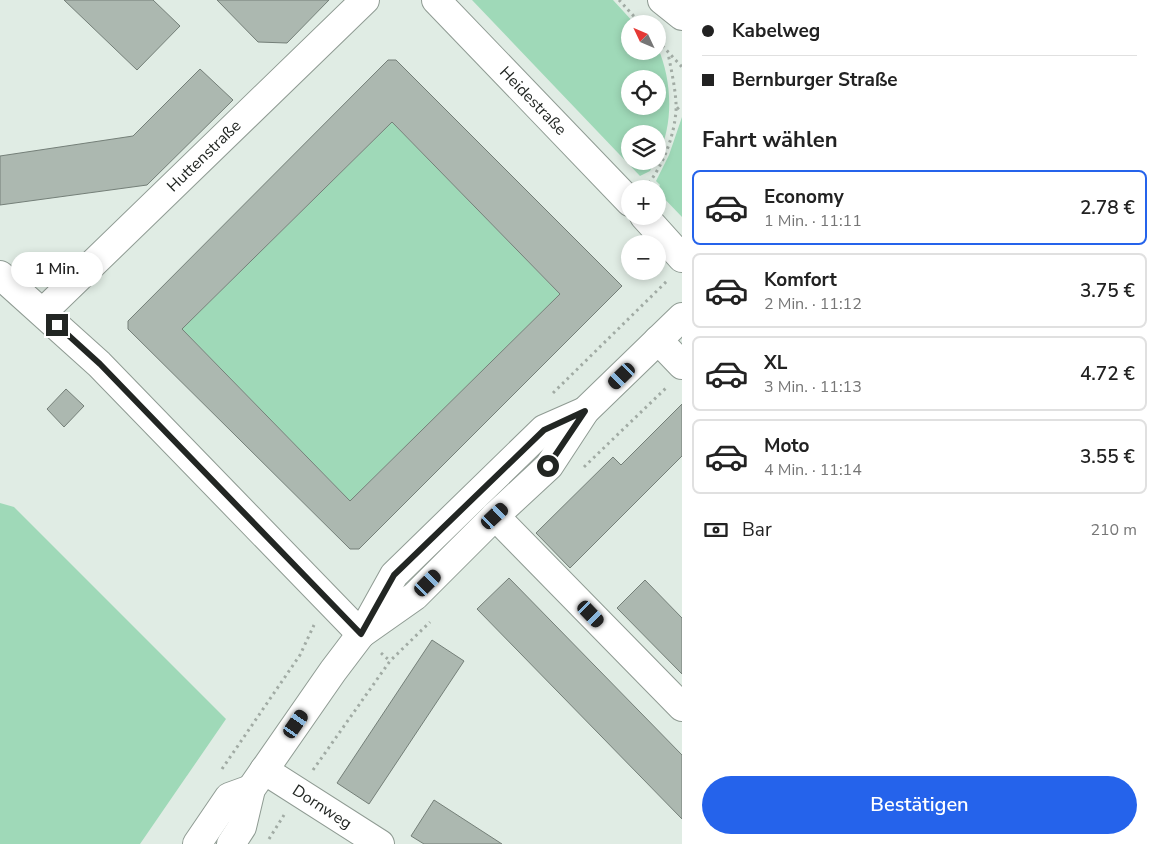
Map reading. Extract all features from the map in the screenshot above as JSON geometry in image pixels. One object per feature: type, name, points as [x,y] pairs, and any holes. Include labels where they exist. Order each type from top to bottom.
[{"type":"street","name":"Huttenstraße","points":[[43,312],[365,0]]},
{"type":"street","name":"Heidestraße","points":[[436,0],[621,193]]},
{"type":"street","points":[[662,0],[682,16]]},
{"type":"street","points":[[652,225],[682,258]]},
{"type":"street","points":[[0,275],[100,364],[361,634]]},
{"type":"street","points":[[361,634],[415,596],[548,466],[585,411],[682,317]]},
{"type":"street","points":[[658,340],[675,375]]},
{"type":"street","points":[[231,844],[242,827],[258,780],[333,671],[361,634],[394,575],[544,430],[585,411]]},
{"type":"street","points":[[495,516],[682,707]]},
{"type":"street","points":[[197,844],[229,797],[258,780]]},
{"type":"street","name":"Dornweg","points":[[258,780],[298,791],[380,844]]},
{"type":"path","points":[[619,0],[633,15]]},
{"type":"path","points":[[668,52],[682,67]]},
{"type":"path","points":[[652,180],[663,160],[670,140],[676,110],[668,52]]},
{"type":"path","points":[[676,110],[682,105]]},
{"type":"path","points":[[584,467],[675,375]]},
{"type":"path","points":[[222,770],[300,655],[317,618],[331,604]]},
{"type":"path","points":[[266,844],[298,791],[390,662],[435,617]]},
{"type":"green space","points":[[472,0],[613,0],[627,15],[621,15],[621,60],[663,60],[665,70],[621,70],[621,115],[666,115],[666,74],[669,102],[666,133],[666,125],[621,125],[621,156]]},
{"type":"green space","points":[[682,117],[682,217],[666,200],[666,180],[656,180],[662,170],[666,170],[666,161]]},
{"type":"green space","points":[[392,122],[560,294],[350,501],[182,329]]},
{"type":"green space","points":[[634,170],[650,170],[640,176]]},
{"type":"green space","points":[[0,503],[14,507],[226,719],[140,844],[0,844]]},
{"type":"building","points":[[64,0],[153,0],[180,26],[137,70]]},
{"type":"building","points":[[217,0],[329,0],[287,43],[258,42]]},
{"type":"building","points":[[388,60],[396,60],[622,286],[359,549],[350,549],[128,329],[128,321]],"holes":[[[392,122],[560,294],[350,501],[182,329]]]},
{"type":"building","points":[[200,69],[233,100],[147,185],[0,205],[0,156],[133,136]]},
{"type":"building","points":[[66,389],[84,406],[64,427],[47,409]]},
{"type":"building","points":[[682,404],[682,456],[570,568],[536,533],[613,457],[621,465]]},
{"type":"building","points":[[509,578],[682,755],[682,819],[477,609]]},
{"type":"building","points":[[645,580],[682,618],[682,674],[617,608]]},
{"type":"building","points":[[432,640],[464,661],[369,804],[337,783]]},
{"type":"building","points":[[434,800],[502,844],[424,844],[411,836]]},
{"type":"route","points":[[57,325],[100,364],[145,413],[361,634],[394,575],[544,430],[585,411],[548,466]]}]
